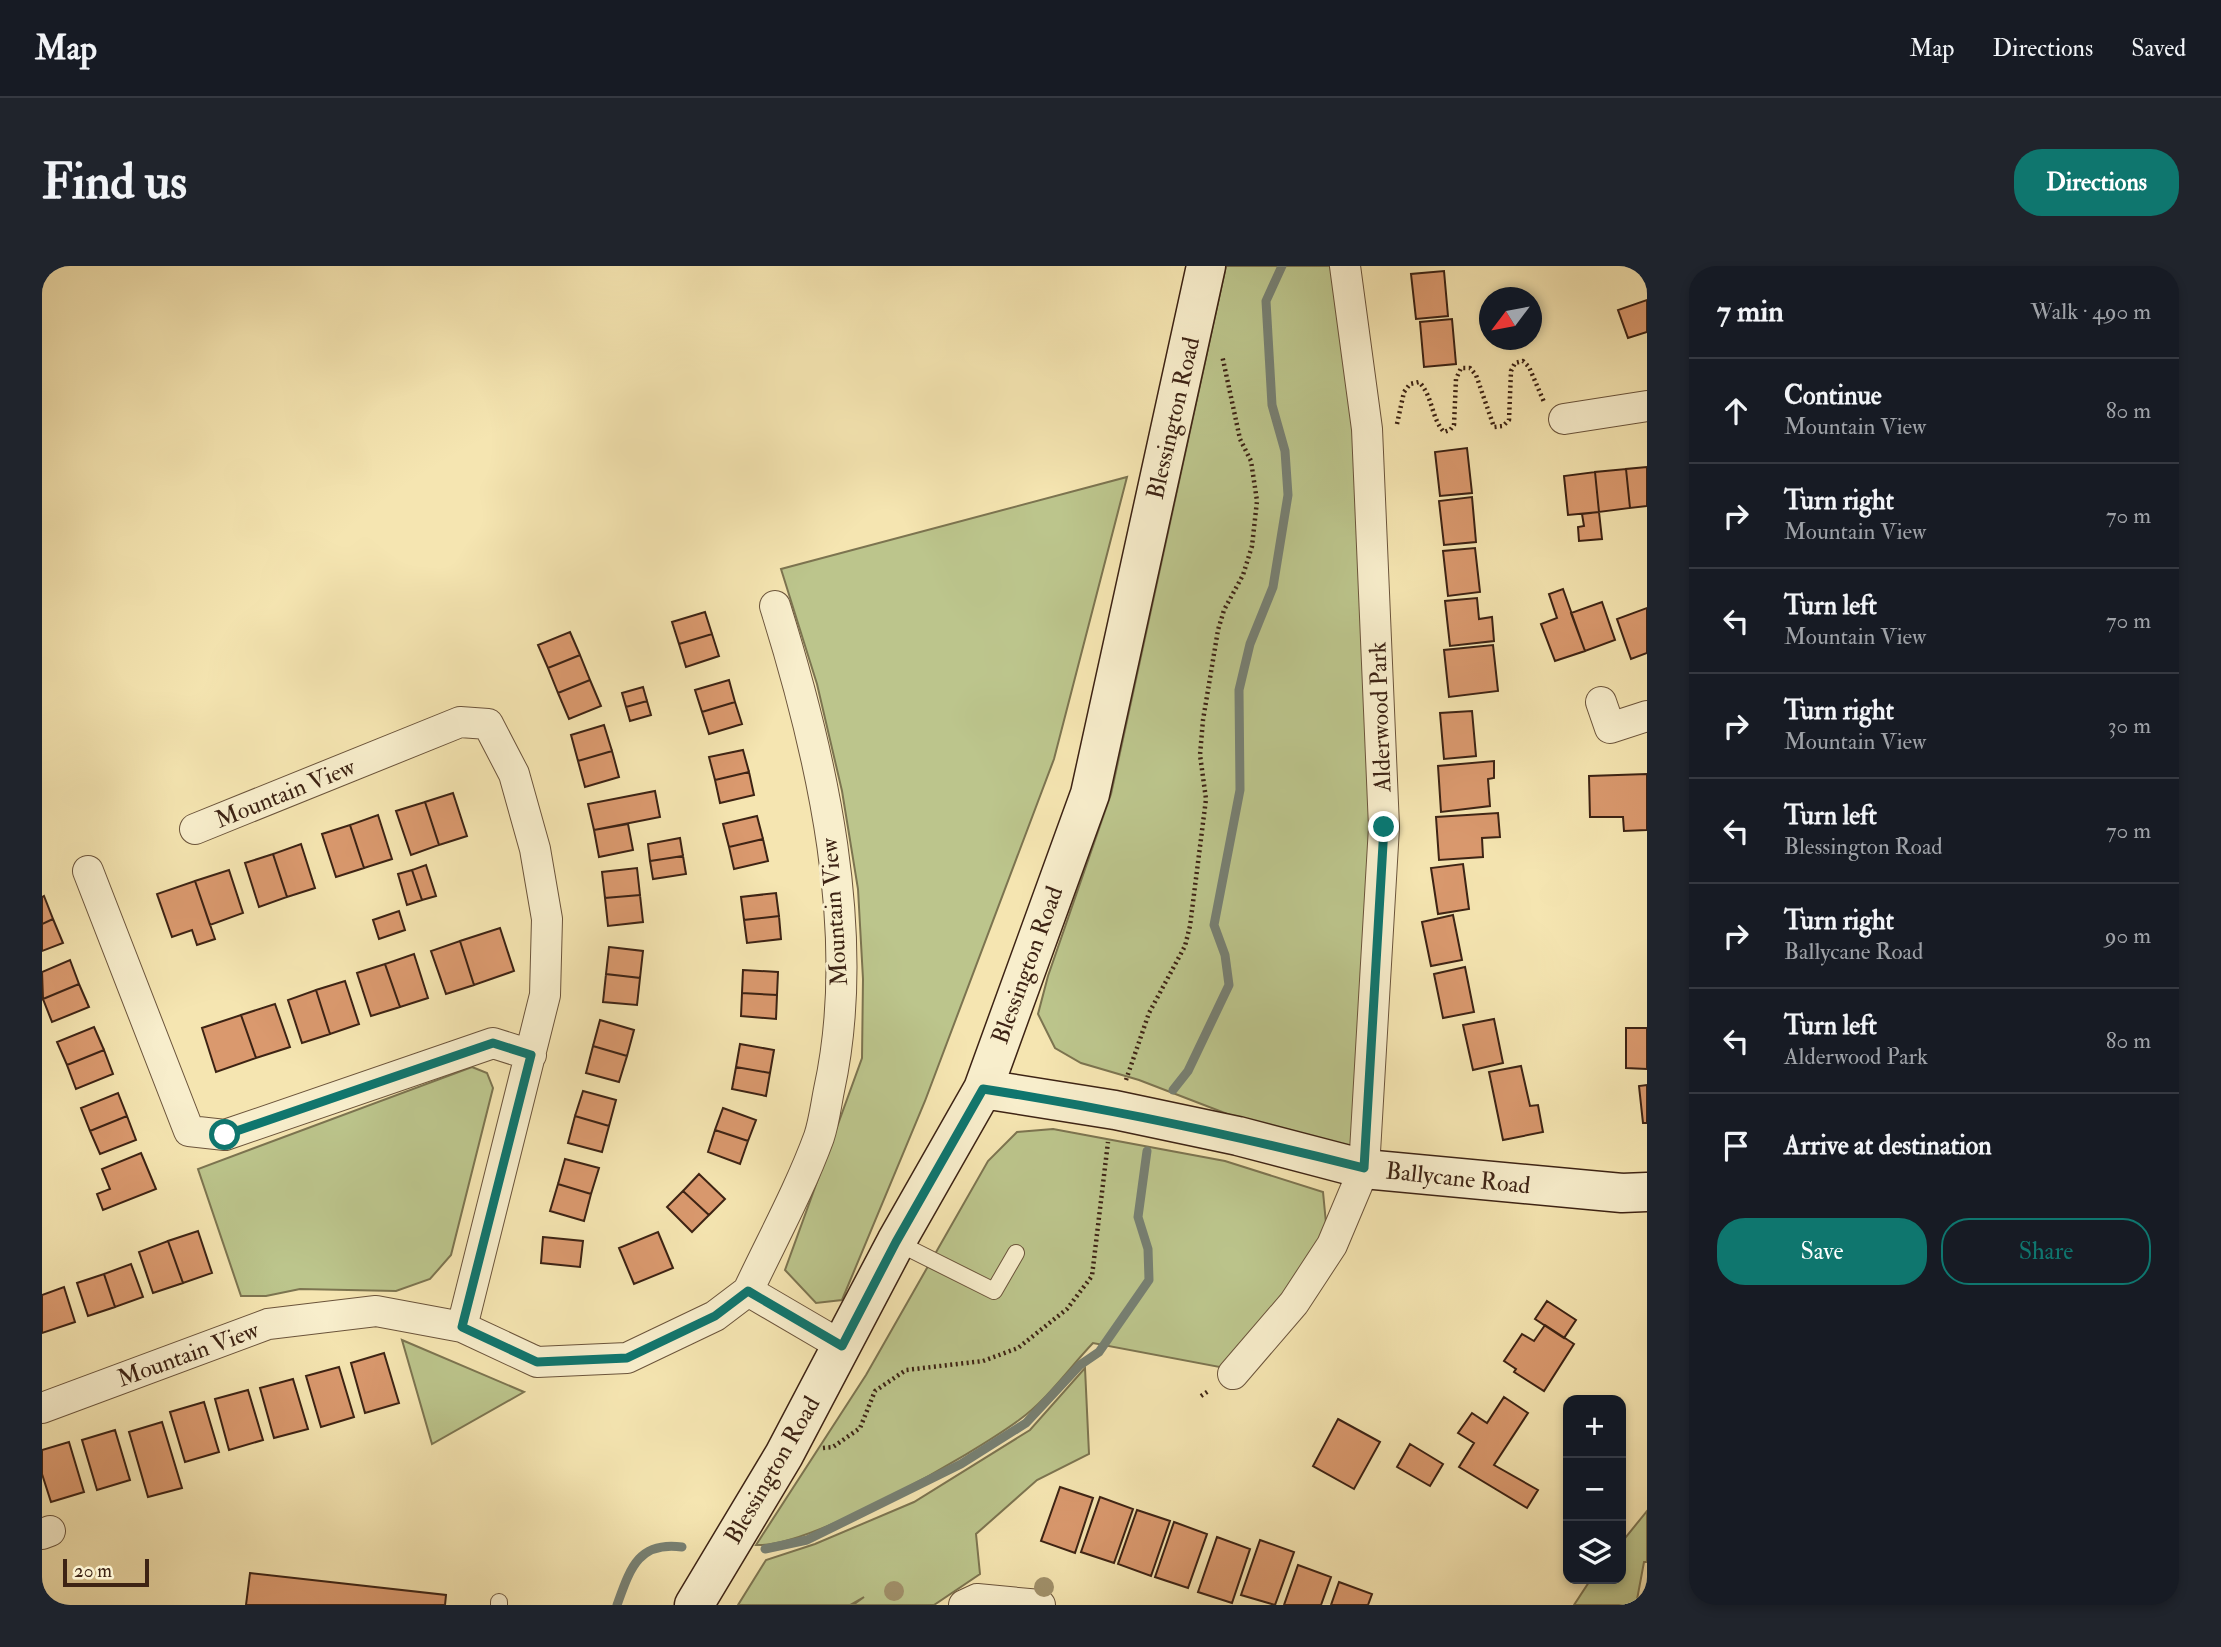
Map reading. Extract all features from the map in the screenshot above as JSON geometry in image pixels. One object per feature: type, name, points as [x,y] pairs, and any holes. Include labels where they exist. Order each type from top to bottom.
[{"type":"main road","name":"Blessington Road","points":[[694,1605],[784,1455],[896,1242],[983,1089],[1090,794],[1206,266]]},
{"type":"main road","name":"Ballycane Road","points":[[983,1089],[1115,1110],[1238,1136],[1364,1168],[1622,1193],[1647,1192]]},
{"type":"street","name":"Alderwood Park","points":[[1233,1374],[1294,1303],[1332,1245],[1364,1168],[1384,827],[1367,436],[1345,266]]},
{"type":"street","points":[[1564,419],[1647,406]]},
{"type":"street","name":"Mountain View","points":[[42,1408],[268,1324],[376,1311],[462,1327],[537,1362],[627,1358],[715,1316],[748,1291],[819,1135],[837,1055],[842,973],[837,890],[822,792],[801,688],[775,606]]},
{"type":"street","points":[[1601,702],[1610,728],[1647,716]]},
{"type":"street","name":"Mountain View","points":[[195,829],[460,722],[488,724],[514,774],[536,849],[547,919],[545,996],[462,1327]]},
{"type":"street","points":[[88,872],[189,1131],[225,1135],[493,1043],[531,1055]]},
{"type":"street","points":[[748,1291],[842,1346]]},
{"type":"street","points":[[964,1605],[977,1599],[1040,1605]]},
{"type":"lane","points":[[896,1242],[994,1291],[1016,1253]]},
{"type":"path","points":[[784,1455],[833,1447],[860,1428],[875,1391],[906,1370],[984,1361],[1018,1348],[1067,1310],[1092,1276],[1108,1142],[1115,1110],[1149,1013],[1185,946],[1190,926],[1206,799],[1200,755],[1203,720],[1218,630],[1224,610],[1243,575],[1252,546],[1257,501],[1251,461],[1240,439],[1220,347],[1197,309]]},
{"type":"path","points":[[1367,436],[1396,430],[1404,392],[1410,384],[1419,382],[1425,389],[1439,427],[1444,432],[1450,430],[1454,425],[1456,379],[1461,368],[1470,368],[1476,376],[1494,427],[1503,426],[1510,420],[1511,372],[1515,363],[1523,361],[1529,367],[1553,421],[1564,419]]},
{"type":"green space","points":[[1226,266],[1339,266],[1360,431],[1378,827],[1351,1148],[1243,1120],[1139,1080],[1081,1063],[1055,1048],[1038,1014],[1048,976],[1111,794]]},
{"type":"green space","points":[[1127,477],[1054,759],[925,1101],[842,1300],[816,1303],[785,1270],[862,1058],[863,979],[858,889],[842,791],[817,684],[781,569]]},
{"type":"green space","points":[[472,1067],[487,1073],[493,1088],[451,1255],[430,1279],[396,1291],[300,1289],[266,1296],[241,1296],[198,1169]]},
{"type":"green space","points":[[1053,1129],[1225,1161],[1323,1192],[1328,1244],[1230,1369],[1093,1343],[1029,1412],[966,1454],[851,1516],[781,1542],[756,1545],[866,1375],[988,1161],[1017,1132]]},
{"type":"green space","points":[[402,1340],[524,1392],[432,1444]]},
{"type":"green space","points":[[1085,1368],[1089,1454],[1037,1480],[976,1534],[980,1574],[934,1605],[853,1605],[864,1597],[850,1605],[738,1605],[766,1560],[815,1544],[914,1502],[1030,1430]]},
{"type":"green space","points":[[1647,1511],[1647,1562],[1644,1562],[1636,1605],[1574,1605],[1588,1584],[1626,1584],[1626,1537]]},
{"type":"building","points":[[1444,271],[1448,316],[1416,319],[1411,274]]},
{"type":"building","points":[[1647,300],[1647,332],[1628,338],[1618,310]]},
{"type":"building","points":[[1452,319],[1456,364],[1424,367],[1420,322]]},
{"type":"building","points":[[1467,448],[1472,493],[1440,496],[1435,452]]},
{"type":"building","points":[[1647,467],[1647,506],[1630,508],[1626,469]]},
{"type":"building","points":[[1626,469],[1630,508],[1599,512],[1595,472]]},
{"type":"building","points":[[1595,472],[1599,512],[1568,515],[1564,476]]},
{"type":"building","points":[[1472,497],[1476,542],[1444,545],[1439,501]]},
{"type":"building","points":[[1599,512],[1602,539],[1579,541],[1578,527],[1584,526],[1582,514]]},
{"type":"building","points":[[1475,548],[1480,592],[1448,596],[1443,551]]},
{"type":"building","points":[[1563,589],[1585,651],[1555,661],[1541,624],[1557,618],[1549,594]]},
{"type":"building","points":[[1477,598],[1479,619],[1492,617],[1494,641],[1450,646],[1445,601]]},
{"type":"building","points":[[1602,602],[1615,640],[1585,651],[1571,613]]},
{"type":"building","points":[[1647,608],[1647,653],[1631,659],[1617,619]]},
{"type":"building","points":[[705,612],[712,634],[679,644],[672,622]]},
{"type":"building","points":[[570,632],[580,655],[548,668],[538,645]]},
{"type":"building","points":[[712,634],[719,656],[686,667],[679,644]]},
{"type":"building","points":[[1493,645],[1498,691],[1449,697],[1444,650]]},
{"type":"building","points":[[580,655],[590,680],[558,693],[548,668]]},
{"type":"building","points":[[590,680],[601,706],[569,719],[558,693]]},
{"type":"building","points":[[729,680],[735,702],[702,712],[695,690]]},
{"type":"building","points":[[643,687],[647,701],[626,707],[622,693]]},
{"type":"building","points":[[647,701],[651,715],[630,721],[626,707]]},
{"type":"building","points":[[735,702],[742,724],[709,734],[702,712]]},
{"type":"building","points":[[1472,711],[1476,756],[1444,759],[1440,713]]},
{"type":"building","points":[[604,725],[612,751],[578,761],[571,735]]},
{"type":"building","points":[[743,750],[749,772],[715,780],[709,757]]},
{"type":"building","points":[[612,751],[619,777],[585,787],[578,761]]},
{"type":"building","points":[[1494,761],[1494,778],[1488,779],[1490,806],[1441,812],[1438,766]]},
{"type":"building","points":[[749,772],[754,795],[720,803],[715,780]]},
{"type":"building","points":[[1647,774],[1647,830],[1624,831],[1623,817],[1590,817],[1589,776]]},
{"type":"building","points":[[655,791],[660,817],[594,830],[588,804]]},
{"type":"building","points":[[453,793],[467,836],[439,845],[425,802]]},
{"type":"building","points":[[425,802],[439,845],[411,855],[396,811]]},
{"type":"building","points":[[1498,813],[1500,837],[1482,838],[1483,857],[1439,860],[1436,817]]},
{"type":"building","points":[[378,815],[392,859],[364,868],[350,825]]},
{"type":"building","points":[[757,816],[763,839],[729,847],[723,824]]},
{"type":"building","points":[[628,824],[633,850],[599,857],[594,830]]},
{"type":"building","points":[[350,825],[364,868],[336,877],[322,834]]},
{"type":"building","points":[[680,838],[683,856],[650,861],[648,844]]},
{"type":"building","points":[[763,839],[768,861],[734,869],[729,847]]},
{"type":"building","points":[[301,844],[315,888],[287,897],[273,854]]},
{"type":"building","points":[[273,854],[287,897],[259,907],[245,863]]},
{"type":"building","points":[[683,856],[686,874],[653,879],[650,861]]},
{"type":"building","points":[[1463,864],[1469,909],[1438,914],[1431,868]]},
{"type":"building","points":[[426,865],[436,896],[422,900],[412,870]]},
{"type":"building","points":[[637,868],[640,895],[605,898],[602,872]]},
{"type":"building","points":[[229,870],[243,913],[210,925],[195,881]]},
{"type":"building","points":[[412,870],[422,900],[407,905],[398,874]]},
{"type":"building","points":[[195,881],[215,939],[197,945],[192,930],[172,937],[157,894]]},
{"type":"building","points":[[776,893],[779,916],[744,920],[741,897]]},
{"type":"building","points":[[640,895],[643,922],[608,926],[605,898]]},
{"type":"building","points":[[44,896],[53,919],[42,924],[42,897]]},
{"type":"building","points":[[399,911],[405,930],[379,939],[373,920]]},
{"type":"building","points":[[1453,915],[1462,960],[1431,966],[1422,922]]},
{"type":"building","points":[[779,916],[781,939],[747,943],[744,920]]},
{"type":"building","points":[[53,919],[63,943],[42,951],[42,924]]},
{"type":"building","points":[[500,928],[514,971],[474,985],[460,941]]},
{"type":"building","points":[[460,941],[474,985],[446,994],[431,951]]},
{"type":"building","points":[[609,947],[643,951],[640,978],[606,974]]},
{"type":"building","points":[[414,954],[428,998],[400,1007],[385,964]]},
{"type":"building","points":[[70,960],[79,984],[43,999],[42,972]]},
{"type":"building","points":[[385,964],[400,1007],[371,1016],[357,973]]},
{"type":"building","points":[[1465,967],[1474,1012],[1443,1018],[1434,974]]},
{"type":"building","points":[[743,970],[778,972],[777,995],[742,993]]},
{"type":"building","points":[[606,974],[640,978],[637,1005],[603,1002]]},
{"type":"building","points":[[345,981],[359,1024],[330,1034],[316,990]]},
{"type":"building","points":[[79,984],[89,1007],[52,1022],[43,999]]},
{"type":"building","points":[[316,990],[330,1034],[302,1043],[288,1000]]},
{"type":"building","points":[[742,993],[777,995],[776,1019],[741,1016]]},
{"type":"building","points":[[275,1004],[290,1047],[256,1058],[241,1015]]},
{"type":"building","points":[[241,1015],[256,1058],[216,1072],[202,1028]]},
{"type":"building","points":[[1494,1019],[1503,1063],[1473,1070],[1463,1025]]},
{"type":"building","points":[[600,1020],[634,1030],[627,1056],[593,1046]]},
{"type":"building","points":[[94,1027],[104,1050],[67,1065],[57,1042]]},
{"type":"building","points":[[1626,1028],[1647,1028],[1647,1069],[1626,1068]]},
{"type":"building","points":[[740,1044],[774,1050],[770,1073],[736,1067]]},
{"type":"building","points":[[593,1046],[627,1056],[619,1082],[586,1073]]},
{"type":"building","points":[[104,1050],[113,1074],[76,1089],[67,1065]]},
{"type":"building","points":[[1521,1066],[1530,1106],[1538,1105],[1543,1132],[1503,1140],[1489,1072]]},
{"type":"building","points":[[736,1067],[770,1073],[766,1096],[732,1089]]},
{"type":"building","points":[[1647,1085],[1647,1123],[1643,1123],[1639,1086]]},
{"type":"building","points":[[583,1091],[616,1100],[609,1126],[575,1116]]},
{"type":"building","points":[[118,1093],[127,1116],[90,1131],[81,1108]]},
{"type":"building","points":[[723,1108],[756,1120],[748,1141],[715,1130]]},
{"type":"building","points":[[127,1116],[136,1140],[100,1154],[90,1131]]},
{"type":"building","points":[[575,1116],[609,1126],[602,1152],[568,1143]]},
{"type":"building","points":[[715,1130],[748,1141],[740,1164],[708,1152]]},
{"type":"building","points":[[141,1153],[156,1189],[103,1210],[97,1194],[110,1189],[102,1169]]},
{"type":"building","points":[[565,1159],[599,1168],[591,1194],[558,1184]]},
{"type":"building","points":[[699,1174],[725,1199],[709,1215],[683,1191]]},
{"type":"building","points":[[558,1184],[591,1194],[584,1221],[550,1211]]},
{"type":"building","points":[[683,1191],[709,1215],[692,1232],[667,1207]]},
{"type":"building","points":[[198,1231],[212,1273],[183,1283],[168,1241]]},
{"type":"building","points":[[658,1232],[673,1268],[634,1284],[619,1248]]},
{"type":"building","points":[[543,1237],[583,1241],[580,1267],[541,1263]]},
{"type":"building","points":[[168,1241],[183,1283],[153,1293],[139,1252]]},
{"type":"building","points":[[131,1264],[143,1297],[115,1307],[104,1274]]},
{"type":"building","points":[[104,1274],[115,1307],[88,1316],[77,1283]]},
{"type":"building","points":[[64,1287],[75,1322],[42,1333],[42,1295]]},
{"type":"building","points":[[1547,1301],[1576,1320],[1564,1338],[1535,1319]]},
{"type":"building","points":[[1545,1325],[1574,1344],[1544,1391],[1514,1372],[1516,1369],[1504,1361],[1522,1334],[1534,1341]]},
{"type":"building","points":[[384,1353],[399,1403],[365,1413],[351,1363]]},
{"type":"building","points":[[339,1367],[354,1417],[321,1427],[306,1376]]},
{"type":"building","points":[[293,1379],[308,1429],[274,1438],[260,1388]]},
{"type":"building","points":[[248,1390],[263,1440],[229,1450],[215,1399]]},
{"type":"building","points":[[1504,1397],[1528,1413],[1494,1465],[1538,1490],[1527,1508],[1459,1467],[1474,1443],[1458,1433],[1472,1413],[1487,1423]]},
{"type":"building","points":[[204,1402],[219,1452],[185,1462],[170,1412]]},
{"type":"building","points":[[1338,1419],[1380,1442],[1354,1489],[1313,1466]]},
{"type":"building","points":[[162,1422],[182,1488],[148,1497],[129,1432]]},
{"type":"building","points":[[115,1430],[130,1480],[97,1490],[82,1440]]},
{"type":"building","points":[[69,1442],[84,1492],[51,1502],[42,1474],[42,1450]]},
{"type":"building","points":[[1410,1444],[1443,1464],[1430,1486],[1397,1467]]},
{"type":"building","points":[[1060,1487],[1093,1498],[1075,1553],[1041,1541]]},
{"type":"building","points":[[1100,1497],[1133,1509],[1114,1563],[1081,1552]]},
{"type":"building","points":[[1137,1510],[1170,1521],[1151,1576],[1118,1564]]},
{"type":"building","points":[[1174,1522],[1207,1534],[1188,1588],[1155,1577]]},
{"type":"building","points":[[1217,1537],[1250,1549],[1232,1603],[1198,1592]]},
{"type":"building","points":[[1260,1540],[1294,1552],[1275,1605],[1241,1595]]},
{"type":"building","points":[[1298,1565],[1331,1577],[1321,1605],[1284,1605]]},
{"type":"building","points":[[250,1573],[446,1595],[445,1605],[246,1605]]},
{"type":"building","points":[[1339,1582],[1372,1594],[1368,1605],[1331,1605]]},
{"type":"waterway","points":[[1173,1090],[1188,1071],[1229,985],[1225,955],[1214,925],[1240,790],[1239,690],[1250,644],[1273,587],[1288,495],[1285,451],[1272,405],[1266,301],[1282,266]]},
{"type":"waterway","points":[[765,1549],[807,1540],[961,1464],[1026,1423],[1080,1365],[1099,1352],[1149,1280],[1148,1249],[1138,1217],[1147,1151]]},
{"type":"waterway","points":[[617,1605],[626,1580],[638,1560],[655,1548],[682,1547]]},
{"type":"route","points":[[225,1135],[493,1043],[531,1055],[462,1327],[537,1362],[627,1358],[715,1316],[748,1291],[842,1346],[896,1242],[983,1089],[1115,1110],[1238,1136],[1364,1168],[1384,827]]}]
